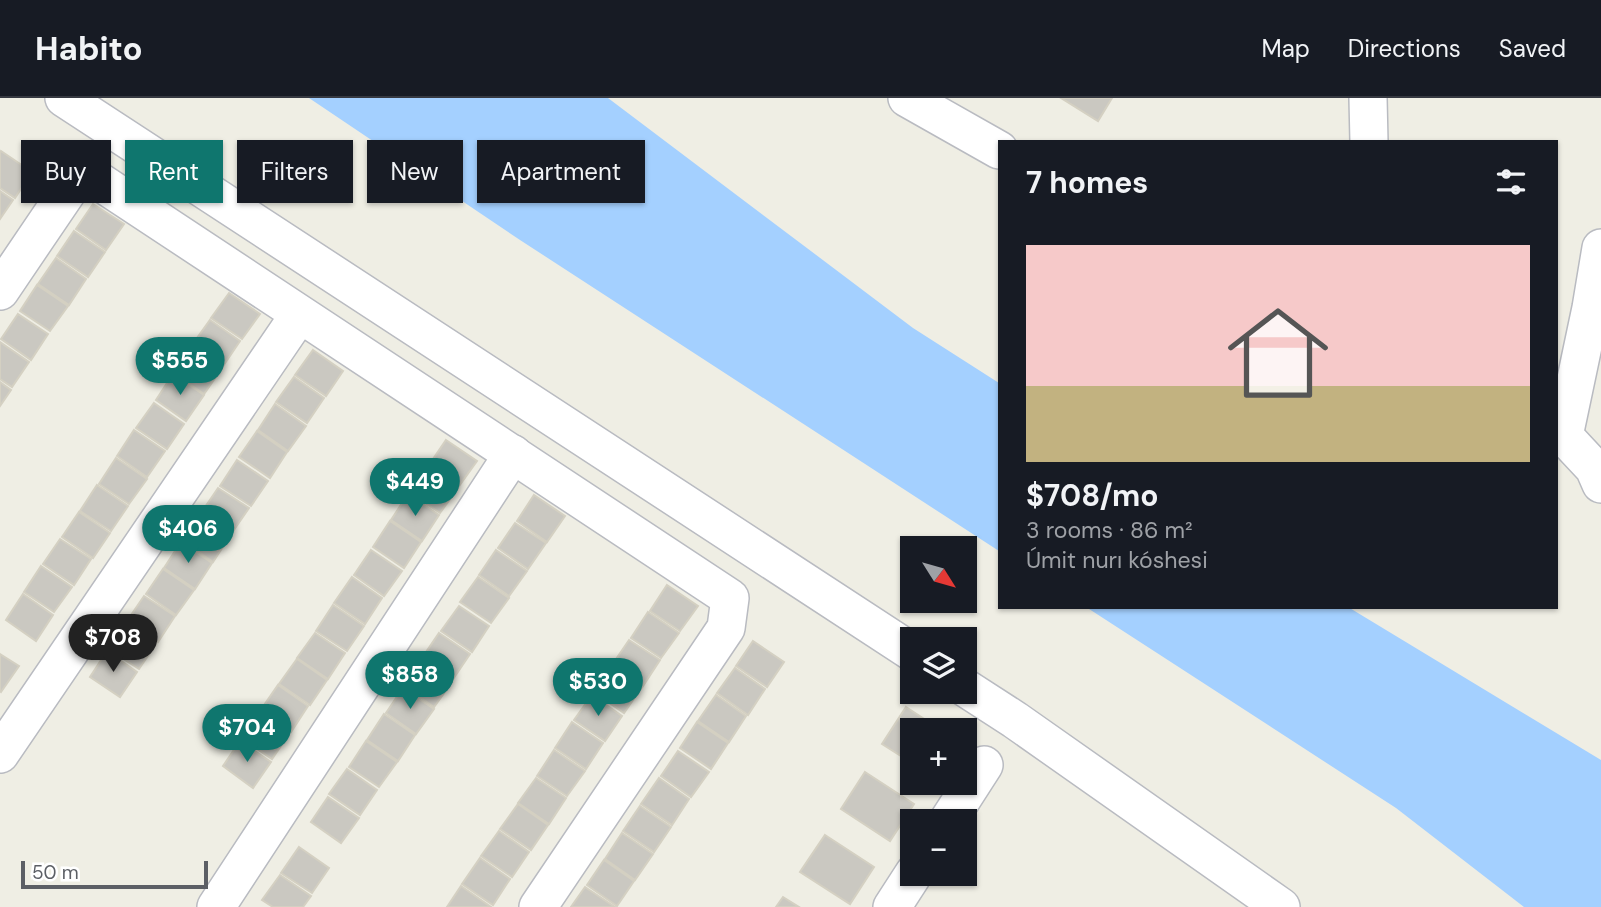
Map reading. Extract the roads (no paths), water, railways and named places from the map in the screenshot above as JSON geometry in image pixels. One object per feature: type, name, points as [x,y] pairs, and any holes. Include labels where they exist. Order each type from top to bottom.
[{"type":"street","points":[[64,98],[900,644]]},
{"type":"street","points":[[907,98],[998,149]]},
{"type":"street","points":[[1368,98],[1369,140]]},
{"type":"street","points":[[0,291],[82,170],[730,598],[726,628],[538,907]]},
{"type":"street","points":[[1601,248],[1591,308],[1560,434],[1594,468],[1601,484]]},
{"type":"street","points":[[0,754],[299,315]]},
{"type":"street","points":[[216,907],[513,454]]},
{"type":"street","points":[[977,696],[1281,907]]},
{"type":"street","points":[[956,809],[985,765]]},
{"type":"street","points":[[892,907],[906,886]]},
{"type":"water","points":[[309,98],[608,98],[913,328],[998,382],[998,550],[463,202],[463,140],[371,140]]},
{"type":"water","points":[[1089,609],[1351,609],[1601,760],[1601,907],[1524,907],[1396,808]]}]
